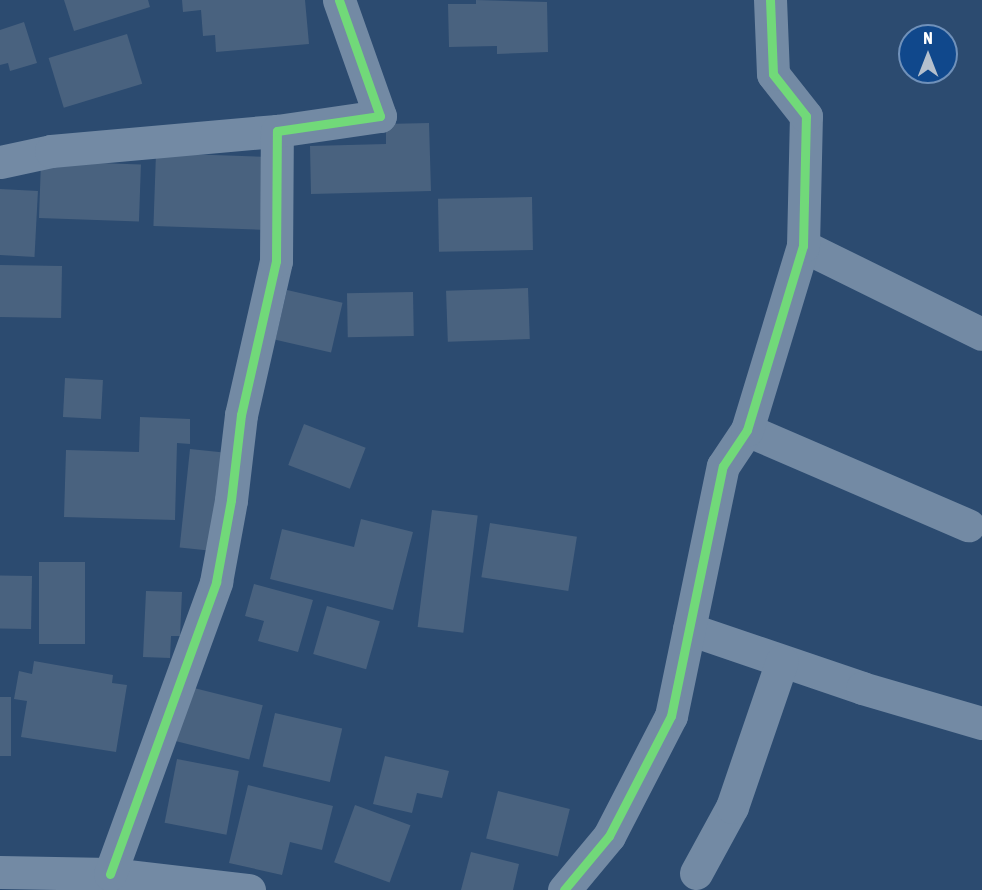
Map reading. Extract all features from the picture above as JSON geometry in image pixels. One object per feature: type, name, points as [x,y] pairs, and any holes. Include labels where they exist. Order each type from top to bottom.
[{"type":"street","points":[[0,162],[51,151],[277,131],[380,116],[339,0]]},
{"type":"street","points":[[564,890],[609,836],[671,716],[723,466],[747,430],[803,246],[806,116],[773,74],[770,0]]},
{"type":"street","points":[[110,874],[216,582],[231,500],[241,415],[276,261],[277,131]]},
{"type":"street","points":[[803,246],[982,334]]},
{"type":"street","points":[[747,430],[968,525]]},
{"type":"street","points":[[689,629],[782,661],[982,723]]},
{"type":"street","points":[[696,873],[732,807],[782,661]]},
{"type":"street","points":[[0,872],[110,874],[249,890]]},
{"type":"building","points":[[64,0],[148,0],[150,7],[74,31]]},
{"type":"building","points":[[182,0],[305,0],[309,44],[216,52],[215,35],[203,36],[201,10],[183,12]]},
{"type":"building","points":[[476,0],[547,2],[548,52],[497,54],[497,46],[449,47],[448,4],[476,4]]},
{"type":"building","points":[[24,22],[37,63],[10,71],[8,63],[0,65],[0,30]]},
{"type":"building","points":[[127,34],[142,84],[64,108],[49,58]]},
{"type":"building","points":[[429,123],[431,191],[311,194],[310,146],[386,144],[386,124]]},
{"type":"building","points":[[156,153],[263,157],[260,230],[153,226]]},
{"type":"building","points":[[41,161],[141,164],[139,221],[39,218]]},
{"type":"building","points":[[0,189],[38,191],[34,257],[0,255]]},
{"type":"building","points":[[532,197],[533,250],[439,252],[438,199]]},
{"type":"building","points":[[0,265],[62,266],[61,318],[0,317]]},
{"type":"building","points":[[528,288],[530,339],[448,342],[446,291]]},
{"type":"building","points":[[287,290],[343,303],[331,353],[276,340]]},
{"type":"building","points":[[413,292],[414,336],[348,337],[347,293]]},
{"type":"building","points":[[65,378],[103,380],[101,419],[63,417]]},
{"type":"building","points":[[140,417],[190,419],[190,444],[177,443],[175,520],[64,517],[66,450],[139,452]]},
{"type":"building","points":[[304,424],[366,448],[350,489],[288,465]]},
{"type":"building","points":[[190,449],[231,453],[220,552],[180,547]]},
{"type":"building","points":[[432,510],[478,516],[463,633],[418,627]]},
{"type":"building","points":[[361,519],[413,532],[393,610],[270,579],[282,529],[354,547]]},
{"type":"building","points":[[490,523],[577,537],[568,591],[481,577]]},
{"type":"building","points":[[39,562],[85,562],[85,644],[39,644]]},
{"type":"building","points":[[0,575],[32,576],[31,629],[0,628]]},
{"type":"building","points":[[254,584],[313,600],[298,652],[258,641],[264,621],[245,616]]},
{"type":"building","points":[[146,591],[182,592],[180,636],[171,636],[170,658],[143,657]]},
{"type":"building","points":[[327,606],[380,621],[366,669],[313,654]]},
{"type":"building","points":[[34,661],[113,675],[112,683],[127,685],[116,752],[21,737],[27,701],[14,699],[19,671],[32,674]]},
{"type":"building","points":[[190,687],[263,705],[249,759],[176,741]]},
{"type":"building","points":[[0,697],[11,697],[11,756],[0,756]]},
{"type":"building","points":[[275,713],[342,729],[330,782],[263,767]]},
{"type":"building","points":[[385,756],[449,771],[442,798],[417,793],[412,813],[373,804]]},
{"type":"building","points":[[177,759],[239,771],[226,835],[165,823]]},
{"type":"building","points":[[248,785],[333,806],[322,850],[290,842],[282,875],[229,863]]},
{"type":"building","points":[[498,791],[570,809],[558,856],[486,839]]},
{"type":"building","points":[[355,805],[410,825],[390,883],[334,862]]},
{"type":"building","points":[[471,852],[519,864],[513,890],[461,890]]},
{"type":"cycle path","points":[[110,874],[216,582],[231,500],[241,415],[276,261],[277,131],[380,116],[339,0]]},
{"type":"cycle path","points":[[564,890],[609,836],[671,716],[723,466],[747,430],[803,246],[806,116],[773,74],[770,0]]}]
